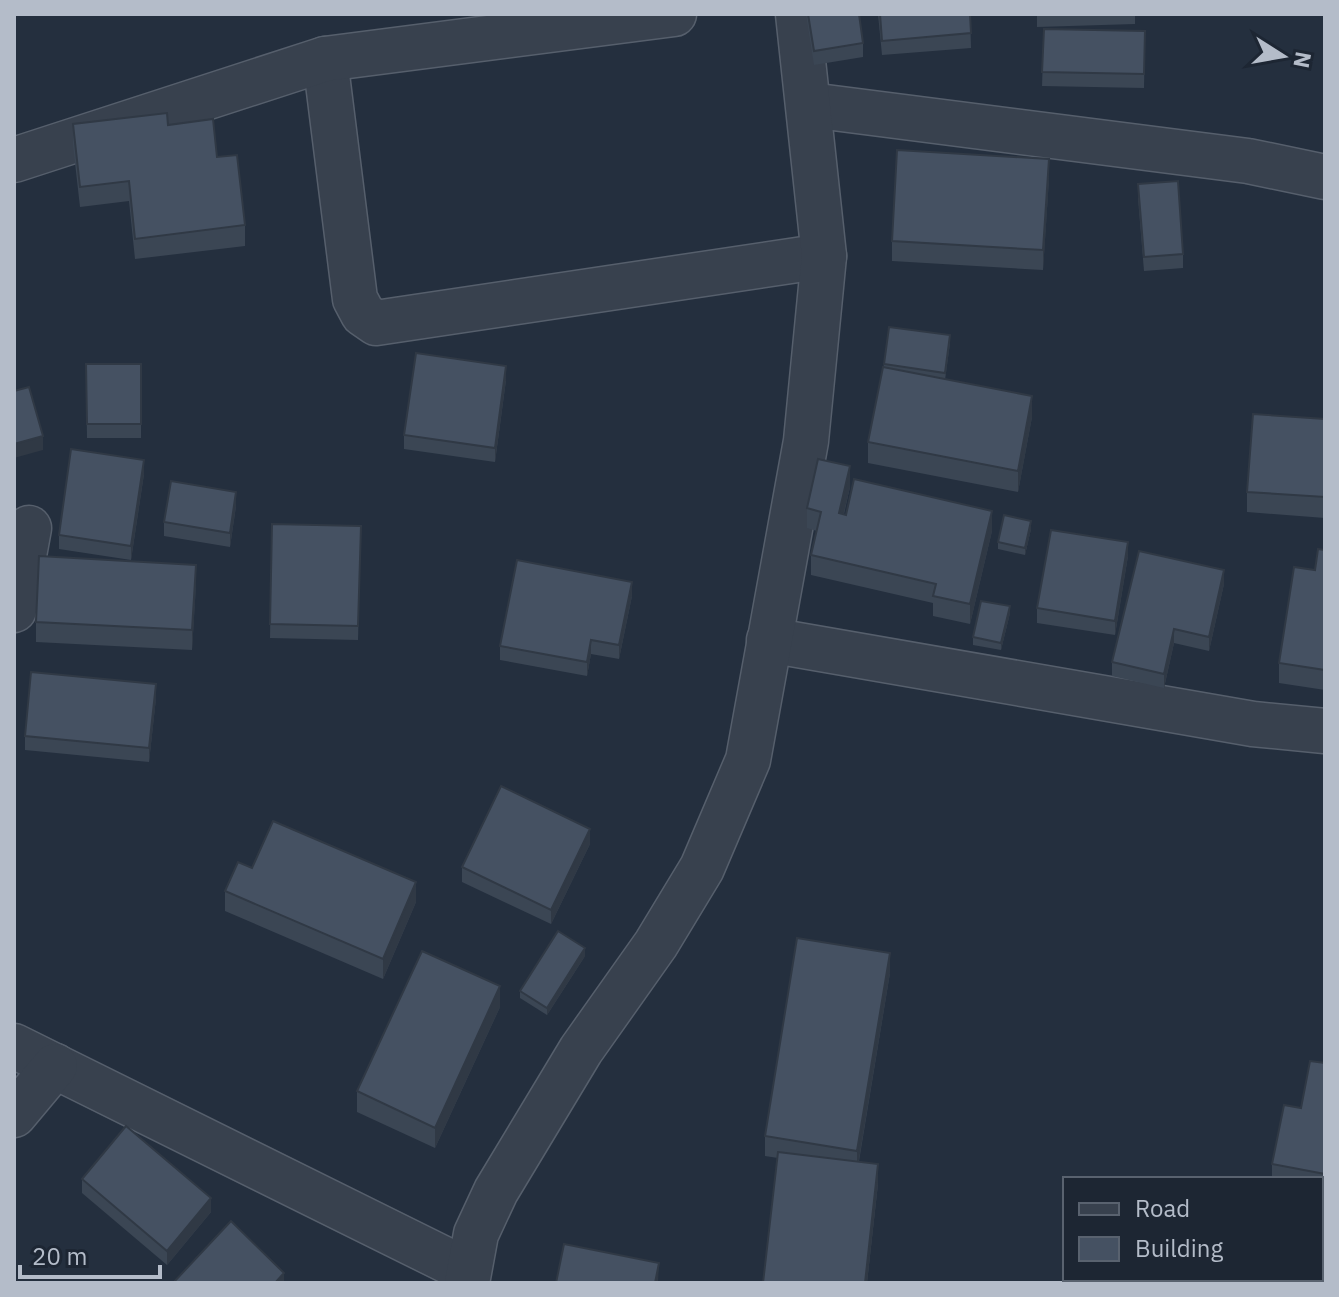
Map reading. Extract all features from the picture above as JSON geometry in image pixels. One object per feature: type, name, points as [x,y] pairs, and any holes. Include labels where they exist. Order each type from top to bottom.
[{"type":"street","points":[[14,160],[325,59],[674,14]]},
{"type":"street","points":[[14,1046],[468,1277],[476,1234],[496,1191],[581,1050],[656,944],[702,868],[748,760],[806,441],[824,256],[798,14]]},
{"type":"street","points":[[325,59],[355,299],[363,314],[376,323],[824,256]]},
{"type":"street","points":[[810,105],[1248,161],[1325,177]]},
{"type":"street","points":[[14,610],[29,528]]},
{"type":"street","points":[[769,640],[1253,724],[1325,731]]},
{"type":"street","points":[[14,1115],[55,1066]]},
{"type":"building","points":[[808,14],[859,14],[863,43],[814,51]]},
{"type":"building","points":[[880,14],[970,14],[971,33],[882,41]]},
{"type":"building","points":[[1044,29],[1145,31],[1144,74],[1042,72]]},
{"type":"building","points":[[167,113],[168,125],[213,119],[217,157],[237,155],[245,225],[135,239],[129,181],[80,187],[73,124]]},
{"type":"building","points":[[897,150],[1049,159],[1043,250],[892,241]]},
{"type":"building","points":[[1178,181],[1183,254],[1144,257],[1138,184]]},
{"type":"building","points":[[889,327],[950,335],[945,373],[884,364]]},
{"type":"building","points":[[416,353],[506,366],[495,448],[404,435]]},
{"type":"building","points":[[86,364],[141,364],[141,424],[87,424]]},
{"type":"building","points":[[883,367],[1032,396],[1018,471],[868,442]]},
{"type":"building","points":[[29,387],[43,436],[14,444],[14,391]]},
{"type":"building","points":[[1253,414],[1325,419],[1325,497],[1247,492]]},
{"type":"building","points":[[71,449],[144,460],[131,546],[59,535]]},
{"type":"building","points":[[818,459],[850,466],[839,513],[846,515],[854,479],[992,511],[970,604],[933,596],[936,584],[811,555],[821,512],[807,508]]},
{"type":"building","points":[[171,481],[236,492],[230,533],[164,522]]},
{"type":"building","points":[[1004,515],[1031,521],[1025,548],[998,542]]},
{"type":"building","points":[[272,524],[361,526],[358,626],[270,624]]},
{"type":"building","points":[[1051,530],[1128,542],[1115,621],[1037,608]]},
{"type":"building","points":[[1318,549],[1325,550],[1325,670],[1279,663],[1294,567],[1315,570]]},
{"type":"building","points":[[1139,551],[1224,570],[1209,637],[1174,629],[1164,674],[1112,662]]},
{"type":"building","points":[[39,556],[196,565],[192,630],[36,622]]},
{"type":"building","points":[[517,560],[632,582],[619,645],[591,640],[587,662],[500,646]]},
{"type":"building","points":[[981,601],[1010,606],[1001,643],[973,637]]},
{"type":"building","points":[[31,672],[156,684],[149,748],[25,736]]},
{"type":"building","points":[[501,786],[590,829],[551,910],[462,867]]},
{"type":"building","points":[[273,821],[416,882],[383,959],[225,891],[238,862],[252,868]]},
{"type":"building","points":[[558,931],[585,948],[547,1008],[520,991]]},
{"type":"building","points":[[797,938],[890,953],[857,1151],[765,1136]]},
{"type":"building","points":[[422,951],[500,986],[435,1128],[357,1091]]},
{"type":"building","points":[[1310,1061],[1325,1063],[1325,1174],[1272,1164],[1284,1105],[1301,1108]]},
{"type":"building","points":[[126,1126],[211,1198],[167,1251],[82,1179]]},
{"type":"building","points":[[778,1152],[878,1164],[865,1283],[763,1283]]},
{"type":"building","points":[[231,1221],[284,1273],[275,1283],[173,1283]]},
{"type":"building","points":[[564,1244],[659,1263],[655,1283],[556,1283]]}]
